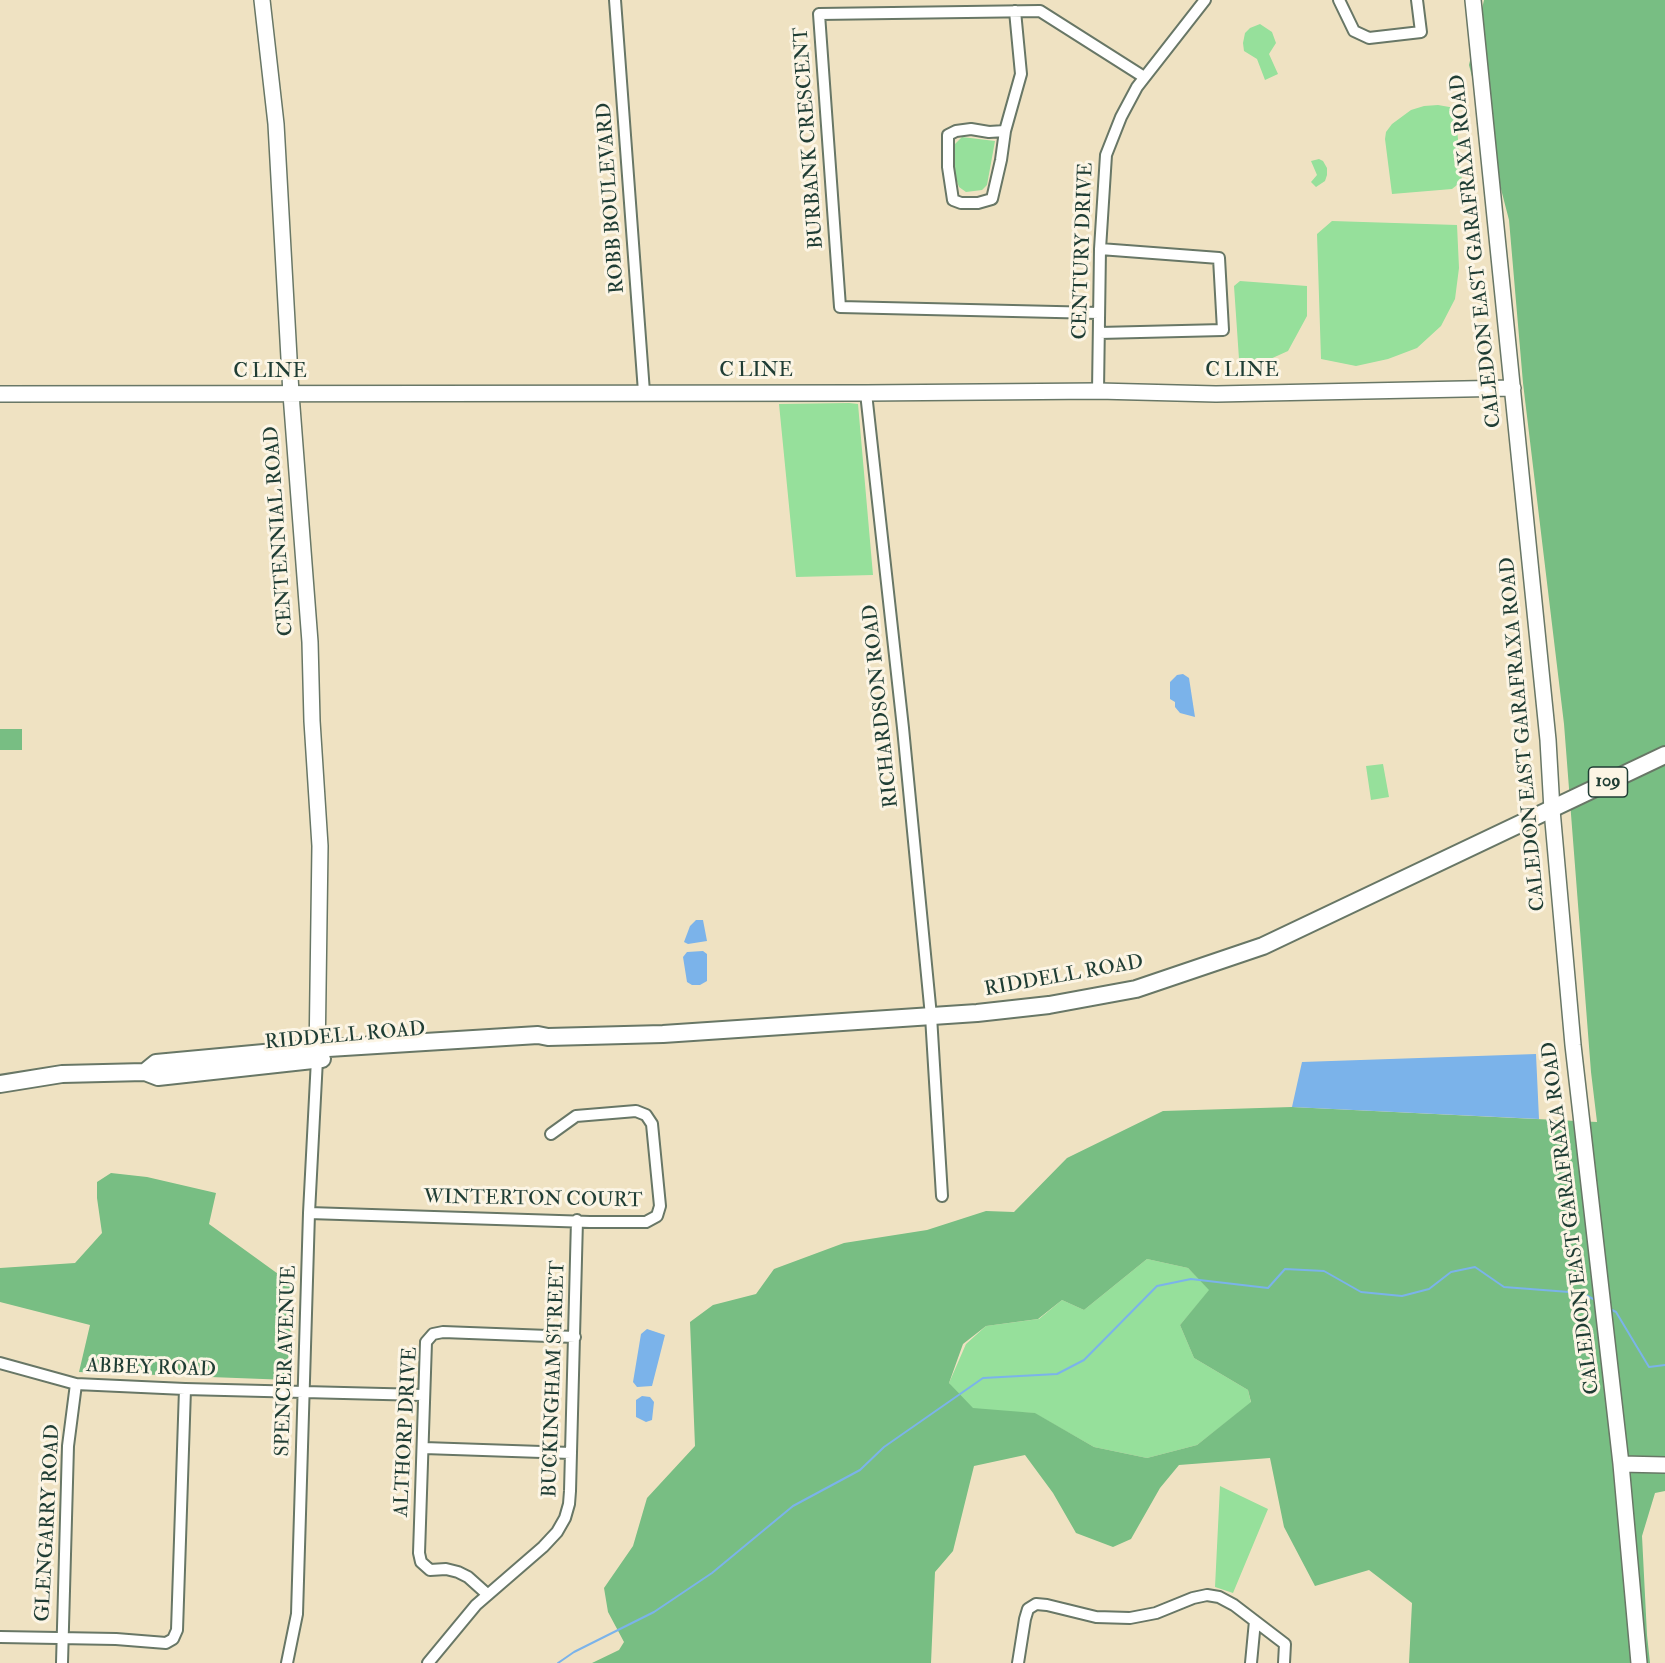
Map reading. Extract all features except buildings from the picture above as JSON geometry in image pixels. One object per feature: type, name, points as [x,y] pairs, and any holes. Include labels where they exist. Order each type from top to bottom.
[{"type":"main road","name":"109","points":[[1552,810],[1665,755]]},
{"type":"main road","name":"RIDDELL ROAD","points":[[0,1084],[62,1074],[145,1072],[156,1063],[317,1054],[538,1035],[548,1037],[663,1034],[931,1016],[1049,1005],[1136,989],[1263,946],[1552,810]]},
{"type":"street","name":"CENTENNIAL ROAD","points":[[262,0],[276,136],[291,394],[310,642],[312,721],[320,846],[320,943],[316,992],[317,1054]]},
{"type":"street","name":"ROBB BOULEVARD","points":[[615,0],[644,393]]},
{"type":"street","name":"CENTURY DRIVE","points":[[1098,391],[1100,249],[1106,155],[1120,117],[1137,87],[1205,0]]},
{"type":"street","points":[[1339,0],[1354,31],[1369,38],[1421,32],[1417,0]]},
{"type":"street","name":"CALEDON EAST GARAFRAXA ROAD","points":[[1473,0],[1548,740],[1574,1057],[1621,1464],[1639,1663]]},
{"type":"street","points":[[1005,131],[989,132],[971,129],[956,131],[948,135],[948,167],[953,200],[961,203],[992,199],[999,174],[1005,131],[1021,74],[1015,11]]},
{"type":"street","name":"BURBANK CRESCENT","points":[[1099,313],[840,307],[819,14],[1040,11],[1144,77]]},
{"type":"street","points":[[1099,333],[1223,330],[1219,258],[1100,249]]},
{"type":"street","name":"C LINE","points":[[0,394],[1098,391],[1216,394],[1513,388]]},
{"type":"street","name":"RICHARDSON ROAD","points":[[866,393],[903,728],[931,1016],[942,1196]]},
{"type":"street","name":"SPENCER AVENUE","points":[[287,1663],[297,1614],[309,1213],[317,1054]]},
{"type":"street","name":"WINTERTON COURT","points":[[309,1213],[646,1222],[657,1216],[660,1206],[652,1124],[646,1115],[636,1111],[576,1116],[551,1134]]},
{"type":"street","name":"BUCKINGHAM STREET","points":[[428,1663],[487,1594],[557,1532],[569,1504],[577,1220]]},
{"type":"street","name":"ALTHORP DRIVE","points":[[487,1594],[468,1577],[458,1572],[446,1569],[430,1570],[421,1562],[426,1342],[433,1334],[443,1332],[575,1337]]},
{"type":"street","name":"ABBEY ROAD","points":[[0,1363],[76,1384],[423,1395]]},
{"type":"street","name":"GLENGARRY ROAD","points":[[62,1663],[68,1446],[76,1384]]},
{"type":"street","points":[[0,1637],[166,1643],[173,1639],[177,1630],[184,1389]]},
{"type":"street","points":[[423,1448],[571,1453]]},
{"type":"street","points":[[1621,1464],[1665,1465]]},
{"type":"street","points":[[1018,1663],[1028,1609],[1036,1604],[1096,1617],[1130,1618],[1156,1613],[1193,1598],[1207,1595],[1219,1597],[1234,1605],[1285,1644],[1284,1663]]},
{"type":"street","points":[[1251,1663],[1255,1621]]},
{"type":"green space","points":[[1484,0],[1665,0],[1665,1491],[1655,1493],[1642,1536],[1650,1663],[1409,1663],[1412,1603],[1369,1570],[1315,1586],[1284,1527],[1270,1458],[1179,1465],[1160,1488],[1131,1539],[1113,1547],[1076,1533],[1053,1493],[1025,1455],[974,1466],[953,1551],[935,1572],[931,1663],[592,1663],[619,1650],[624,1642],[608,1612],[604,1588],[633,1546],[647,1498],[695,1446],[690,1322],[713,1305],[756,1294],[774,1269],[844,1243],[927,1230],[986,1211],[1014,1212],[1067,1158],[1163,1111],[1292,1107],[1597,1122],[1591,1072],[1564,724],[1523,383],[1509,220],[1469,65]],"holes":[[[1147,1259],[1188,1268],[1209,1290],[1180,1325],[1194,1358],[1248,1390],[1251,1402],[1197,1445],[1147,1458],[1094,1447],[1035,1413],[973,1408],[949,1383],[963,1344],[986,1326],[1038,1319],[1062,1300],[1084,1310]]]},
{"type":"green space","points":[[1260,24],[1272,32],[1276,43],[1269,54],[1278,74],[1265,80],[1257,59],[1244,51],[1243,43],[1245,33]]},
{"type":"green space","points":[[1438,105],[1455,108],[1462,181],[1452,189],[1392,194],[1386,132],[1392,124],[1411,110]]},
{"type":"green space","points":[[962,137],[995,141],[987,185],[982,190],[966,192],[959,187],[955,176],[954,145]]},
{"type":"green space","points":[[1319,159],[1327,168],[1327,175],[1325,181],[1316,187],[1311,182],[1317,175],[1311,161]]},
{"type":"green space","points":[[1332,221],[1457,225],[1459,268],[1455,299],[1441,326],[1417,348],[1388,359],[1356,366],[1321,359],[1317,234]]},
{"type":"green space","points":[[1240,281],[1307,286],[1307,316],[1288,351],[1268,360],[1239,359],[1234,286]]},
{"type":"green space","points":[[779,404],[858,404],[873,575],[796,577]]},
{"type":"green space","points":[[0,729],[22,729],[22,750],[0,750]]},
{"type":"green space","points":[[1383,764],[1389,797],[1371,800],[1366,766]]},
{"type":"green space","points":[[111,1173],[147,1177],[216,1193],[209,1224],[292,1284],[289,1380],[79,1372],[90,1325],[0,1302],[0,1268],[75,1263],[102,1233],[97,1182]]},
{"type":"green space","points":[[1147,1259],[1188,1268],[1210,1290],[1180,1325],[1194,1358],[1248,1390],[1251,1403],[1197,1445],[1147,1458],[1094,1447],[1034,1413],[967,1411],[949,1383],[966,1344],[986,1326],[1039,1319],[1062,1300],[1084,1310]]},
{"type":"green space","points":[[1220,1486],[1268,1509],[1233,1593],[1215,1587]]},
{"type":"water","points":[[1183,674],[1189,678],[1195,717],[1180,713],[1175,707],[1175,702],[1170,699],[1170,682],[1177,675]]},
{"type":"water","points":[[696,920],[703,920],[707,941],[688,944],[684,942],[690,926]]},
{"type":"water","points":[[703,951],[707,954],[707,981],[700,985],[692,985],[687,982],[683,957],[687,952]]},
{"type":"water","points":[[1536,1054],[1539,1119],[1292,1107],[1302,1062]]},
{"type":"water","points":[[647,1329],[665,1335],[652,1386],[637,1387],[633,1382],[641,1334]]},
{"type":"water","points":[[642,1396],[650,1397],[654,1402],[652,1420],[646,1422],[636,1417],[636,1400]]},
{"type":"waterway","points":[[558,1663],[574,1652],[654,1612],[712,1573],[793,1506],[860,1470],[884,1447],[983,1378],[1057,1374],[1084,1360],[1157,1286],[1191,1279],[1268,1288],[1285,1269],[1324,1271],[1361,1292],[1402,1296],[1429,1289],[1451,1272],[1475,1267],[1504,1287],[1582,1293],[1595,1300]]},
{"type":"waterway","points":[[1610,1309],[1616,1312],[1649,1367],[1665,1365]]}]
